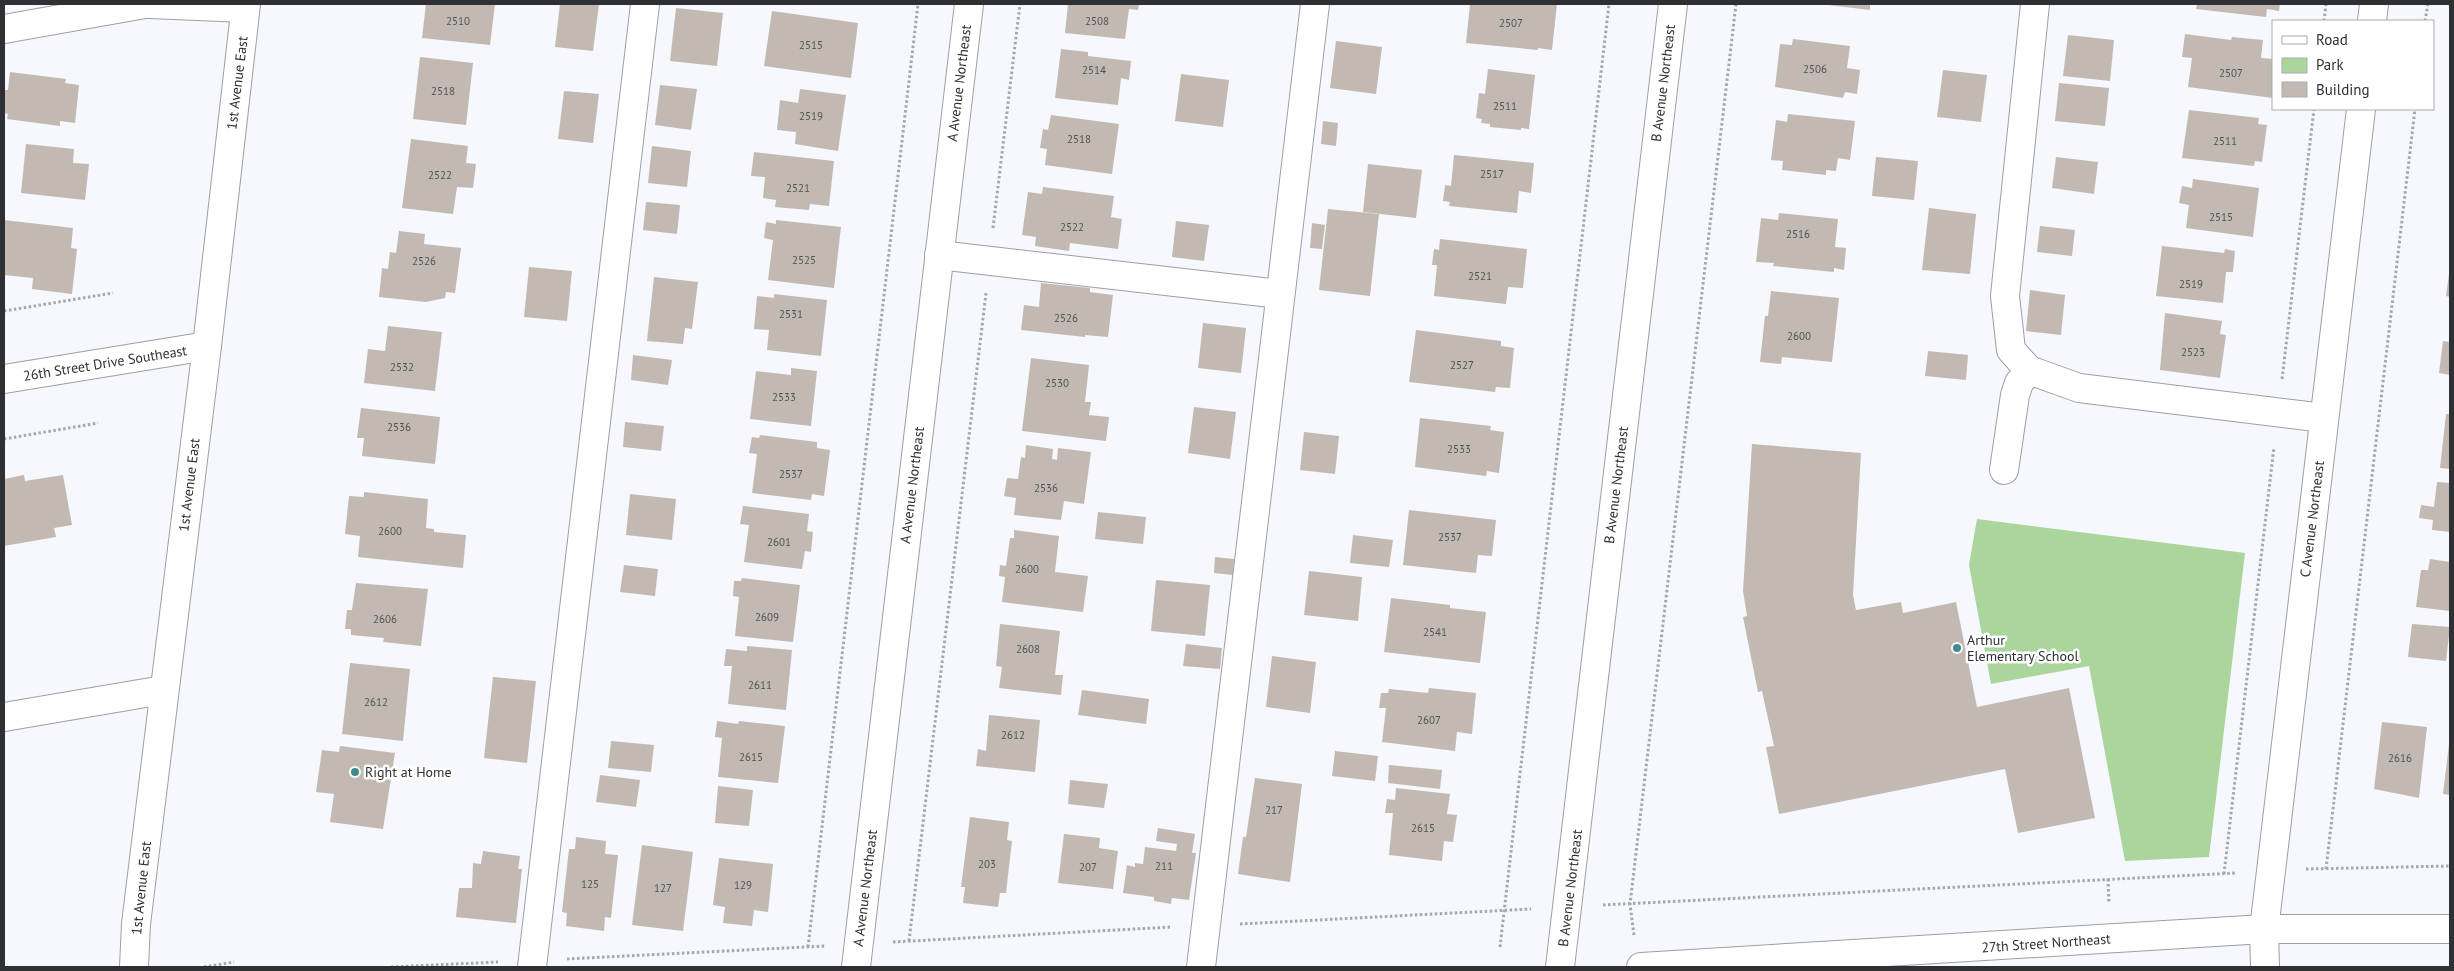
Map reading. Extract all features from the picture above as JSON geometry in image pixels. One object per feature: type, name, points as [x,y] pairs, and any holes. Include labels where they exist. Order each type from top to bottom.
[{"type":"street","points":[[4,29],[145,4]]},
{"type":"street","points":[[150,4],[246,6]]},
{"type":"street","points":[[532,964],[645,4]]},
{"type":"street","name":"A Avenue Northeast","points":[[856,967],[969,4]]},
{"type":"street","points":[[1201,967],[1315,4]]},
{"type":"street","name":"B Avenue Northeast","points":[[1560,967],[1673,4]]},
{"type":"street","points":[[2035,4],[2005,296],[2011,350],[2029,370],[2079,388],[2324,418]]},
{"type":"street","points":[[2372,20],[2374,4]]},
{"type":"street","name":"1st Avenue East","points":[[134,967],[136,924],[163,690],[207,346],[246,6]]},
{"type":"street","name":"C Avenue Northeast","points":[[2265,967],[2264,929],[2361,110]]},
{"type":"street","points":[[939,255],[1280,294]]},
{"type":"street","name":"26th Street Drive Southeast","points":[[4,379],[207,346]]},
{"type":"street","points":[[2004,470],[2015,395],[2019,383],[2029,370]]},
{"type":"street","points":[[4,717],[163,690]]},
{"type":"street","name":"27th Street Northeast","points":[[1638,955],[2264,929],[2450,929]]},
{"type":"path","points":[[808,947],[918,4]]},
{"type":"path","points":[[910,941],[1020,4]]},
{"type":"path","points":[[1500,947],[1609,4]]},
{"type":"path","points":[[1638,955],[1630,904],[1736,4]]},
{"type":"path","points":[[2324,20],[2326,4]]},
{"type":"path","points":[[2426,20],[2428,4]]},
{"type":"path","points":[[2224,874],[2314,110]]},
{"type":"path","points":[[2326,869],[2415,110]]},
{"type":"path","points":[[4,311],[113,293]]},
{"type":"path","points":[[4,439],[98,423]]},
{"type":"path","points":[[2300,869],[2450,866]]},
{"type":"path","points":[[1594,906],[2241,873]]},
{"type":"path","points":[[2108,879],[2110,912]]},
{"type":"path","points":[[391,967],[532,964],[827,946]]},
{"type":"path","points":[[204,967],[234,962]]},
{"type":"green space","points":[[1977,519],[2245,553],[2209,857],[2125,861],[2089,666],[1991,684],[1969,565]]},
{"type":"building","points":[[426,4],[495,4],[490,45],[422,38]]},
{"type":"building","points":[[560,4],[599,4],[593,51],[555,47]]},
{"type":"building","points":[[1068,4],[1139,4],[1138,10],[1129,9],[1125,39],[1065,33]]},
{"type":"building","points":[[1470,4],[1557,4],[1552,50],[1466,43]]},
{"type":"building","points":[[1820,4],[1870,4],[1870,10]]},
{"type":"building","points":[[2197,4],[2280,4],[2279,11],[2267,9],[2266,17],[2196,9]]},
{"type":"building","points":[[676,8],[723,13],[717,66],[670,61]]},
{"type":"building","points":[[772,11],[858,23],[851,78],[764,66]]},
{"type":"building","points":[[2185,34],[2231,40],[2232,37],[2263,40],[2261,58],[2272,59],[2272,98],[2188,87],[2192,58],[2182,57]]},
{"type":"building","points":[[2068,35],[2114,40],[2110,81],[2063,76]]},
{"type":"building","points":[[1793,39],[1850,46],[1847,68],[1860,70],[1857,94],[1845,92],[1843,98],[1775,87],[1780,44],[1792,45]]},
{"type":"building","points":[[1336,41],[1382,47],[1376,94],[1330,88]]},
{"type":"building","points":[[1061,49],[1088,52],[1088,56],[1131,61],[1129,80],[1121,78],[1118,105],[1055,98]]},
{"type":"building","points":[[420,57],[473,63],[466,125],[413,119]]},
{"type":"building","points":[[1488,69],[1535,75],[1529,129],[1490,127],[1490,124],[1481,123],[1482,119],[1476,118],[1479,93],[1485,94]]},
{"type":"building","points":[[1943,70],[1987,75],[1981,122],[1937,117]]},
{"type":"building","points":[[10,72],[66,79],[65,83],[79,85],[75,123],[60,121],[60,126],[7,119],[8,114],[4,113],[4,90],[8,90]]},
{"type":"building","points":[[1181,74],[1229,80],[1223,127],[1175,121]]},
{"type":"building","points":[[2059,83],[2109,88],[2105,126],[2055,121]]},
{"type":"building","points":[[660,85],[697,89],[691,130],[655,125]]},
{"type":"building","points":[[800,89],[846,95],[838,151],[795,144],[796,132],[777,130],[780,100],[798,103]]},
{"type":"building","points":[[564,91],[599,94],[593,143],[558,139]]},
{"type":"building","points":[[2189,110],[2259,118],[2258,124],[2267,125],[2262,162],[2255,161],[2254,166],[2182,158]]},
{"type":"building","points":[[1788,114],[1855,121],[1850,160],[1838,158],[1836,171],[1826,170],[1826,175],[1782,170],[1783,161],[1771,160],[1776,120],[1787,122]]},
{"type":"building","points":[[1051,115],[1119,124],[1112,174],[1045,165],[1047,149],[1040,148],[1043,129],[1048,130]]},
{"type":"building","points":[[1323,121],[1338,123],[1336,146],[1321,144]]},
{"type":"building","points":[[411,139],[468,146],[466,163],[476,164],[473,188],[457,187],[453,214],[402,208]]},
{"type":"building","points":[[26,144],[74,149],[73,163],[89,164],[85,200],[21,193]]},
{"type":"building","points":[[652,146],[691,151],[687,187],[648,183]]},
{"type":"building","points":[[754,152],[834,161],[829,206],[810,204],[809,210],[775,207],[776,200],[763,198],[765,177],[751,176]]},
{"type":"building","points":[[1454,155],[1534,163],[1531,193],[1519,191],[1517,213],[1449,206],[1450,202],[1443,201],[1445,185],[1451,186]]},
{"type":"building","points":[[1876,157],[1918,161],[1914,200],[1872,196]]},
{"type":"building","points":[[2056,157],[2098,162],[2094,194],[2052,188]]},
{"type":"building","points":[[1368,164],[1422,170],[1416,218],[1363,212]]},
{"type":"building","points":[[2193,179],[2259,188],[2253,237],[2186,228],[2189,205],[2179,203],[2182,186],[2192,188]]},
{"type":"building","points":[[1043,187],[1114,196],[1111,217],[1122,219],[1118,249],[1070,243],[1069,251],[1035,246],[1036,237],[1022,235],[1028,192],[1042,194]]},
{"type":"building","points":[[646,202],[680,205],[677,234],[643,230]]},
{"type":"building","points":[[1929,208],[1976,214],[1970,274],[1922,270]]},
{"type":"building","points":[[1328,209],[1379,214],[1370,296],[1319,290]]},
{"type":"building","points":[[1779,213],[1838,219],[1835,247],[1846,248],[1844,270],[1834,268],[1834,272],[1773,266],[1774,263],[1756,262],[1761,218],[1778,220]]},
{"type":"building","points":[[4,220],[73,228],[71,248],[77,249],[72,294],[32,289],[33,278],[4,275]]},
{"type":"building","points":[[776,220],[841,227],[834,288],[768,280],[773,240],[764,238],[766,222],[776,224]]},
{"type":"building","points":[[1176,221],[1209,225],[1204,261],[1172,257]]},
{"type":"building","points":[[1312,223],[1325,225],[1322,249],[1310,248]]},
{"type":"building","points":[[2040,226],[2075,230],[2072,256],[2037,252]]},
{"type":"building","points":[[399,231],[425,234],[424,244],[461,248],[455,293],[446,292],[445,298],[426,302],[379,297],[382,268],[388,269],[390,252],[396,253]]},
{"type":"building","points":[[1440,239],[1527,249],[1523,288],[1508,287],[1506,304],[1434,296],[1437,265],[1432,265],[1434,249],[1439,250]]},
{"type":"building","points":[[2162,246],[2224,253],[2225,249],[2235,251],[2233,272],[2226,272],[2223,303],[2156,296]]},
{"type":"building","points":[[529,267],[572,271],[567,321],[524,317]]},
{"type":"building","points":[[2450,274],[2450,297],[2446,296]]},
{"type":"building","points":[[654,277],[698,282],[692,329],[685,328],[683,344],[647,341]]},
{"type":"building","points":[[1041,283],[1090,288],[1090,292],[1113,295],[1108,337],[1085,335],[1085,337],[1021,330],[1024,305],[1039,307]]},
{"type":"building","points":[[2030,290],[2065,295],[2061,335],[2026,331]]},
{"type":"building","points":[[1771,291],[1839,298],[1832,362],[1782,357],[1781,364],[1760,362],[1765,316],[1768,316]]},
{"type":"building","points":[[774,294],[827,300],[821,356],[767,350],[769,330],[754,329],[757,296],[774,298]]},
{"type":"building","points":[[2165,313],[2222,321],[2220,334],[2226,335],[2220,378],[2160,370]]},
{"type":"building","points":[[1203,323],[1246,328],[1241,373],[1198,368]]},
{"type":"building","points":[[388,326],[442,332],[435,391],[364,383],[368,349],[385,351]]},
{"type":"building","points":[[1416,330],[1501,341],[1501,346],[1514,348],[1510,388],[1496,387],[1495,392],[1409,382]]},
{"type":"building","points":[[2443,341],[2450,342],[2450,375],[2439,373]]},
{"type":"building","points":[[1928,351],[1968,355],[1966,380],[1925,376]]},
{"type":"building","points":[[633,355],[672,360],[668,385],[631,380]]},
{"type":"building","points":[[1031,358],[1089,365],[1085,402],[1091,402],[1089,415],[1109,417],[1106,441],[1022,431]]},
{"type":"building","points":[[791,368],[817,371],[811,426],[750,419],[756,371],[791,375]]},
{"type":"building","points":[[1194,407],[1236,412],[1230,459],[1188,453]]},
{"type":"building","points":[[361,408],[440,417],[435,464],[362,456],[364,438],[357,438]]},
{"type":"building","points":[[2446,414],[2450,414],[2450,469],[2440,468]]},
{"type":"building","points":[[1420,418],[1491,426],[1490,430],[1504,432],[1499,473],[1487,471],[1486,476],[1415,467]]},
{"type":"building","points":[[625,422],[664,426],[661,451],[623,447]]},
{"type":"building","points":[[1304,432],[1339,436],[1335,474],[1300,470]]},
{"type":"building","points":[[760,435],[817,442],[817,448],[830,450],[824,496],[812,494],[811,500],[752,493],[757,454],[749,453],[752,437],[759,438]]},
{"type":"building","points":[[1752,444],[1861,453],[1853,595],[1856,610],[1901,602],[1903,613],[1956,602],[1977,707],[2069,688],[2095,818],[2018,833],[2005,769],[1779,814],[1766,747],[1774,746],[1762,691],[1758,692],[1743,617],[1747,616],[1743,591]]},
{"type":"building","points":[[1026,445],[1053,449],[1052,459],[1057,460],[1058,448],[1091,452],[1084,504],[1064,501],[1061,520],[1014,515],[1016,498],[1004,496],[1007,478],[1018,479],[1021,457],[1025,458]]},
{"type":"building","points":[[24,475],[25,481],[63,475],[72,525],[54,528],[56,537],[4,546],[4,479]]},
{"type":"building","points":[[2437,482],[2450,483],[2450,532],[2432,530],[2433,520],[2419,518],[2421,505],[2434,507]]},
{"type":"building","points":[[364,492],[428,499],[426,528],[434,529],[434,532],[466,535],[463,568],[358,557],[360,536],[345,534],[349,496],[364,497]]},
{"type":"building","points":[[630,494],[676,499],[672,540],[626,535]]},
{"type":"building","points":[[743,506],[809,514],[807,531],[813,532],[811,552],[805,551],[802,569],[744,562],[749,525],[740,524]]},
{"type":"building","points":[[1409,510],[1496,520],[1492,556],[1478,555],[1476,573],[1403,565]]},
{"type":"building","points":[[1098,512],[1146,517],[1143,544],[1095,539]]},
{"type":"building","points":[[1014,530],[1059,536],[1055,572],[1088,576],[1083,612],[1002,602],[1005,577],[999,576],[1000,565],[1006,566],[1010,538],[1014,538]]},
{"type":"building","points":[[1353,535],[1393,540],[1389,567],[1350,563]]},
{"type":"building","points":[[1215,557],[1234,559],[1233,575],[1214,573]]},
{"type":"building","points":[[2430,559],[2450,562],[2450,611],[2416,607],[2421,570],[2428,570]]},
{"type":"building","points":[[624,565],[658,569],[655,596],[620,592]]},
{"type":"building","points":[[1309,571],[1362,577],[1358,621],[1304,615]]},
{"type":"building","points":[[742,578],[800,585],[793,642],[735,636],[739,597],[733,596],[734,581],[741,581]]},
{"type":"building","points":[[1156,580],[1210,585],[1205,636],[1151,631]]},
{"type":"building","points":[[356,583],[428,589],[421,646],[383,642],[384,638],[351,635],[351,629],[345,629],[347,610],[352,610]]},
{"type":"building","points":[[1391,598],[1450,605],[1450,608],[1486,612],[1480,663],[1384,652]]},
{"type":"building","points":[[1000,624],[1060,631],[1055,675],[1063,675],[1061,695],[999,688],[1002,667],[996,666]]},
{"type":"building","points":[[2412,624],[2450,627],[2446,661],[2408,657]]},
{"type":"building","points":[[1186,644],[1222,648],[1220,669],[1183,666]]},
{"type":"building","points":[[747,646],[792,650],[786,710],[728,704],[732,666],[724,666],[726,649],[747,651]]},
{"type":"building","points":[[1272,656],[1316,662],[1310,713],[1266,707]]},
{"type":"building","points":[[350,663],[410,669],[403,741],[342,734]]},
{"type":"building","points":[[493,677],[536,681],[527,763],[484,758]]},
{"type":"building","points":[[1429,688],[1476,693],[1472,734],[1457,732],[1455,751],[1382,742],[1386,708],[1379,708],[1381,693],[1388,693],[1389,689],[1428,693]]},
{"type":"building","points":[[1082,690],[1149,699],[1146,724],[1078,715]]},
{"type":"building","points":[[989,715],[1040,720],[1035,772],[976,766],[978,749],[986,751]]},
{"type":"building","points":[[717,721],[738,724],[739,721],[785,726],[778,783],[718,777],[722,738],[715,737]]},
{"type":"building","points":[[2382,722],[2427,727],[2419,798],[2374,789]]},
{"type":"building","points":[[611,741],[654,745],[651,772],[608,768]]},
{"type":"building","points":[[2450,744],[2450,795],[2443,794]]},
{"type":"building","name":"Right at Home","points":[[340,746],[395,753],[383,829],[330,822],[334,794],[316,792],[322,750],[339,752]]},
{"type":"building","points":[[1335,751],[1378,756],[1375,781],[1332,776]]},
{"type":"building","points":[[1389,765],[1442,770],[1440,789],[1388,783]]},
{"type":"building","points":[[600,775],[640,780],[636,807],[596,802]]},
{"type":"building","points":[[1255,778],[1302,784],[1290,882],[1238,874],[1243,837],[1246,837]]},
{"type":"building","points":[[1070,780],[1108,784],[1104,808],[1068,804]]},
{"type":"building","points":[[718,786],[753,790],[749,826],[715,823]]},
{"type":"building","points":[[1396,788],[1450,794],[1447,814],[1457,815],[1453,842],[1444,841],[1442,861],[1389,855],[1393,813],[1385,813],[1387,799],[1395,800]]},
{"type":"building","points":[[970,817],[1009,822],[1007,840],[1012,841],[1006,893],[1000,893],[998,907],[963,903],[965,887],[961,887]]},
{"type":"building","points":[[1158,828],[1195,834],[1192,853],[1196,853],[1189,900],[1172,898],[1171,904],[1154,901],[1154,897],[1123,893],[1127,865],[1135,867],[1135,863],[1143,864],[1145,847],[1176,851],[1177,844],[1156,841]]},
{"type":"building","points":[[1064,834],[1100,838],[1099,848],[1118,851],[1113,889],[1058,883]]},
{"type":"building","points":[[576,837],[606,841],[605,854],[618,855],[611,918],[605,917],[604,931],[566,926],[567,913],[562,912],[569,849],[575,849]]},
{"type":"building","points":[[642,845],[693,852],[683,931],[632,925]]},
{"type":"building","points":[[483,851],[520,856],[518,869],[522,869],[516,923],[456,917],[459,888],[472,888],[473,863],[481,864]]},
{"type":"building","points":[[719,858],[773,864],[768,912],[754,910],[752,926],[723,923],[725,907],[713,905]]},
{"type":"place","name":"Arthur Elementary School","points":[[1957,648]]},
{"type":"place","name":"Right at Home","points":[[355,772]]}]
